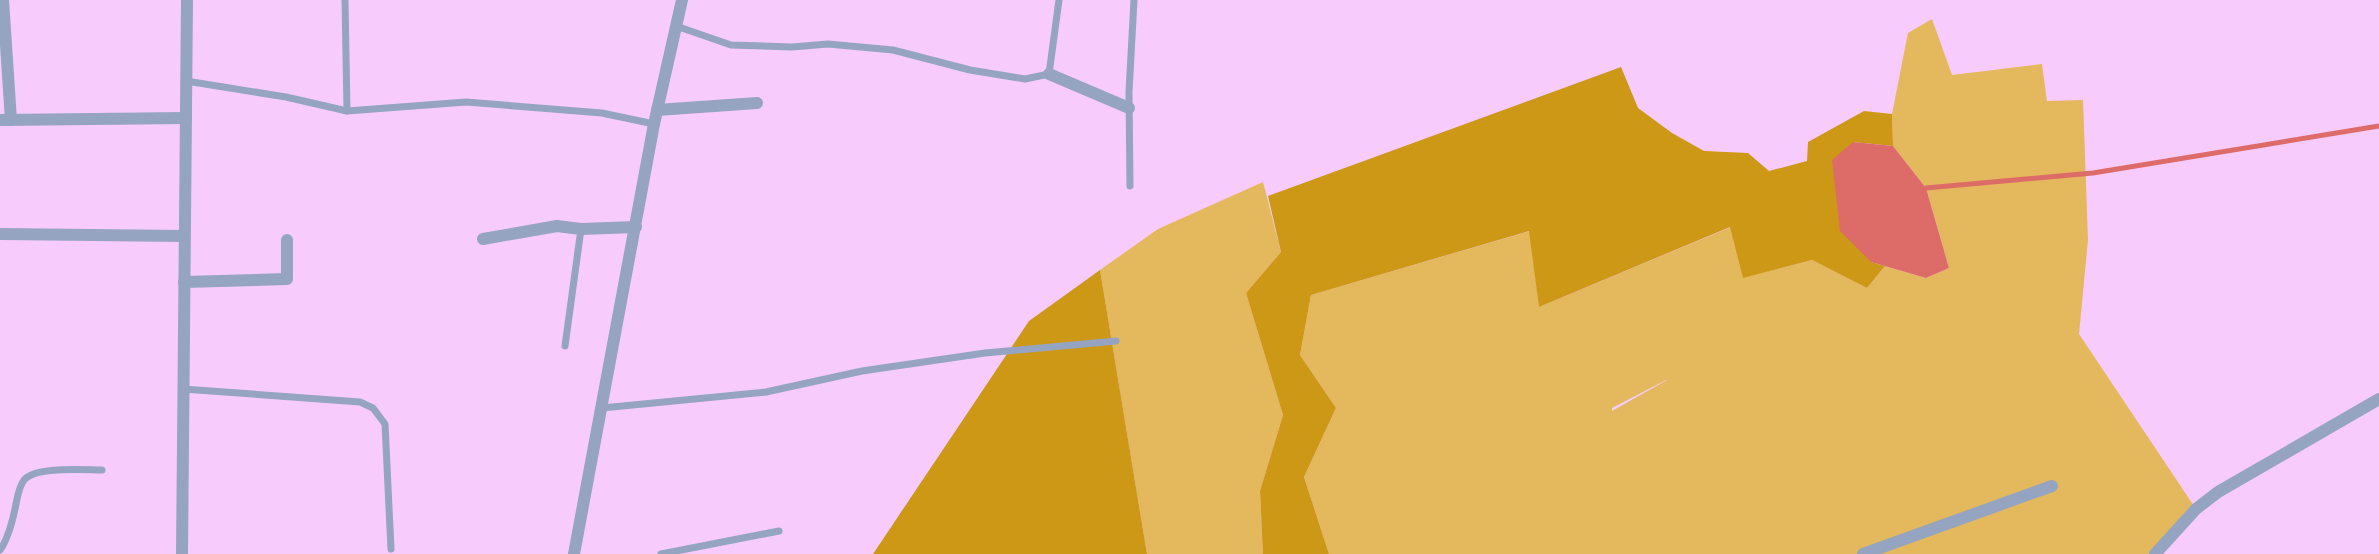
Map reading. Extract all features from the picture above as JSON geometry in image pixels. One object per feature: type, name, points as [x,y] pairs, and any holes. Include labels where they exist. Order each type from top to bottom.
[{"type":"street","points":[[3,0],[6,120],[186,118]]},
{"type":"street","points":[[182,554],[184,236],[188,0]]},
{"type":"street","points":[[574,554],[654,124],[682,0]]},
{"type":"street","points":[[1048,74],[1129,108]]},
{"type":"street","points":[[657,110],[757,104]]},
{"type":"street","points":[[483,239],[557,226],[581,229],[636,227]]},
{"type":"street","points":[[0,234],[184,236]]},
{"type":"street","points":[[184,282],[287,278],[287,240]]},
{"type":"street","points":[[2155,554],[2196,509],[2218,492],[2379,399]]},
{"type":"street","points":[[1863,554],[2052,486]]},
{"type":"lane","points":[[345,0],[348,112]]},
{"type":"lane","points":[[676,26],[731,45],[792,46],[828,44],[893,50],[970,70],[1025,79],[1048,74],[1057,0]]},
{"type":"lane","points":[[1130,186],[1129,108],[1134,0]]},
{"type":"lane","points":[[186,81],[286,96],[348,112],[466,102],[602,113],[654,124]]},
{"type":"lane","points":[[565,346],[581,229]]},
{"type":"lane","points":[[602,408],[766,392],[862,370],[984,353],[1116,341]]},
{"type":"lane","points":[[183,389],[360,402],[373,408],[385,424],[391,549]]},
{"type":"lane","points":[[0,550],[11,525],[20,487],[25,479],[33,474],[44,472],[102,470]]},
{"type":"lane","points":[[661,554],[779,531]]},
{"type":"shaded area","points":[[1932,19],[1952,75],[2042,64],[2047,101],[2083,100],[2088,240],[2079,334],[2196,509],[2155,554],[1329,554],[1304,477],[1336,408],[1300,355],[1311,295],[1530,231],[1539,307],[1731,227],[1744,277],[1812,260],[1867,288],[1885,266],[1926,278],[1949,268],[1926,188],[1893,146],[1892,114],[1908,33]],"holes":[[[1667,380],[1612,411],[1612,408]]]},
{"type":"shaded area","points":[[1621,67],[1638,108],[1672,133],[1704,151],[1748,153],[1769,171],[1807,161],[1808,142],[1864,111],[1892,114],[1893,146],[1853,142],[1871,262],[1885,266],[1867,288],[1812,260],[1743,278],[1730,227],[1539,307],[1529,231],[1311,295],[1300,355],[1336,408],[1304,477],[1329,554],[1263,554],[1260,491],[1283,415],[1246,293],[1281,252],[1268,196]]},
{"type":"shaded area","points":[[1853,142],[1893,146],[1926,188],[1949,268],[1926,278],[1871,262],[1840,231],[1832,160]]},
{"type":"shaded area","points":[[1263,182],[1281,252],[1246,293],[1283,415],[1260,491],[1263,554],[1147,554],[1100,270],[1158,229]]},
{"type":"shaded area","points":[[1100,270],[1147,554],[873,554],[1029,321]]},
{"type":"waterway","points":[[1926,188],[2093,173],[2379,126]]}]
